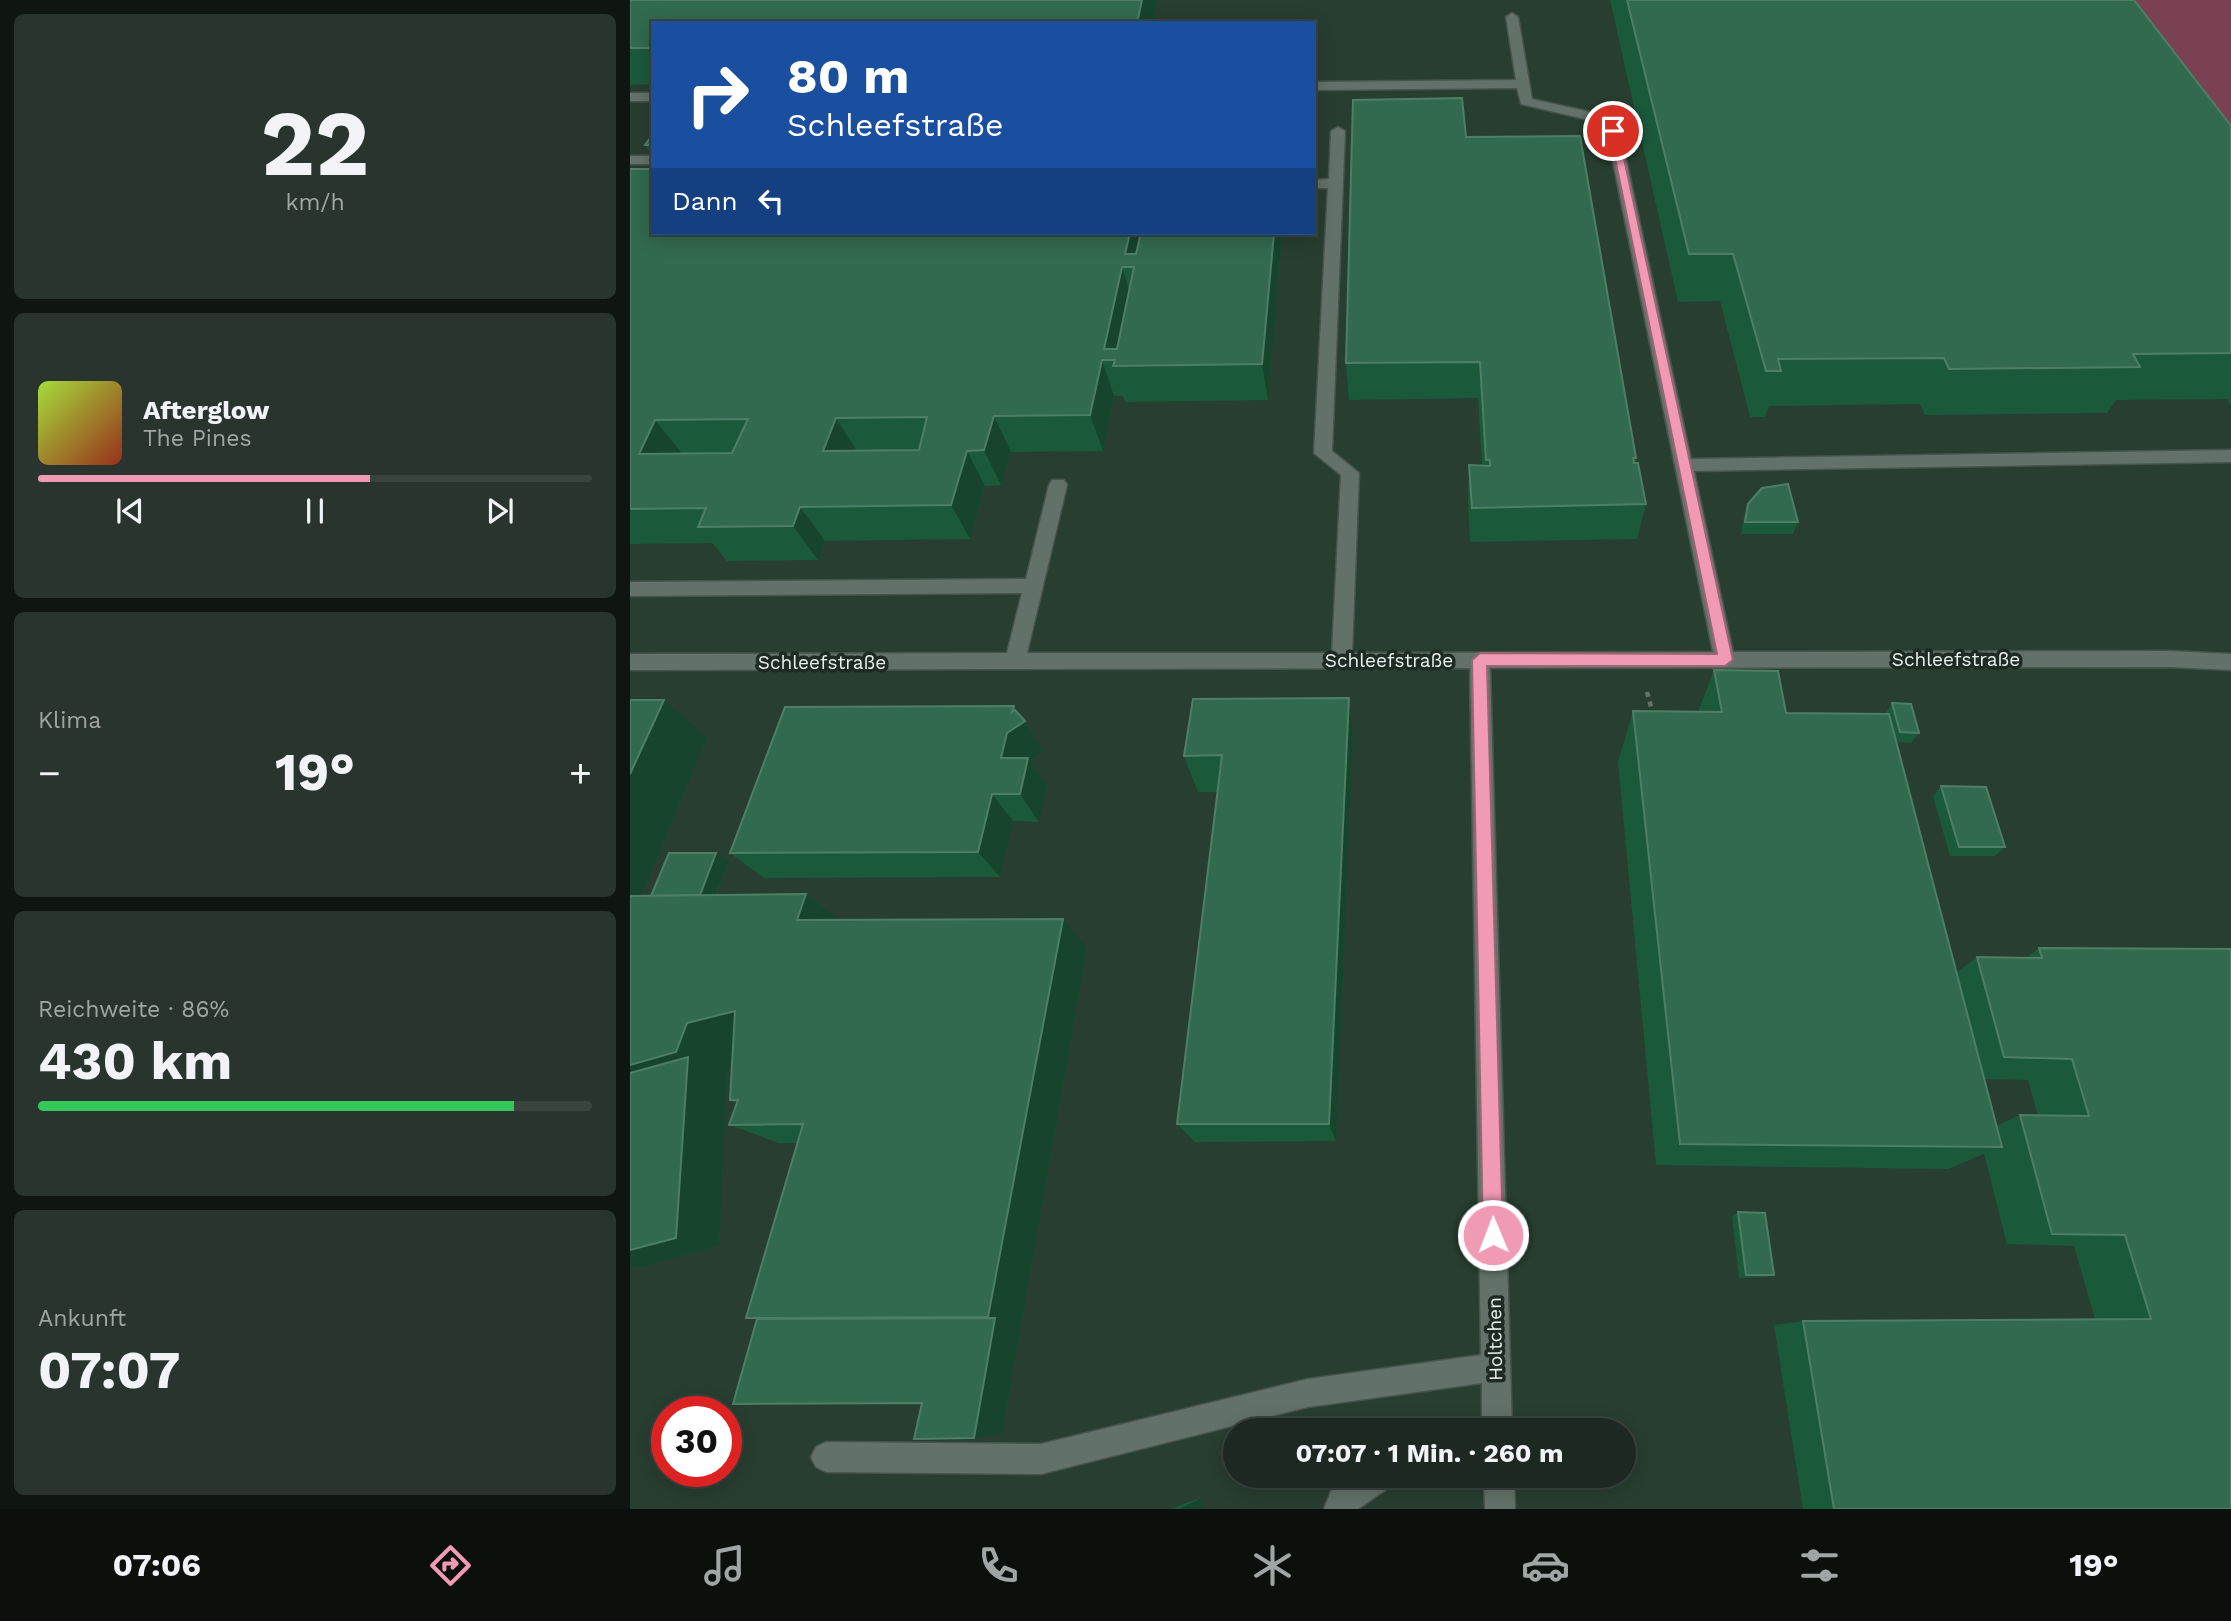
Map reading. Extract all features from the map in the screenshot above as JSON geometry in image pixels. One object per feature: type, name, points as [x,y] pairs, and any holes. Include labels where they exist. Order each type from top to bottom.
[{"type":"street","points":[[1512,17],[1526,101],[1594,117],[1613,131],[1725,660]]},
{"type":"street","points":[[1316,86],[1523,84]]},
{"type":"street","points":[[630,97],[651,97]]},
{"type":"street","points":[[1338,131],[1323,453],[1350,473],[1342,660]]},
{"type":"street","points":[[630,160],[651,160]]},
{"type":"street","points":[[1316,184],[1337,183]]},
{"type":"street","points":[[1685,465],[2231,456]]},
{"type":"street","points":[[1015,661],[1058,485]]},
{"type":"street","points":[[630,589],[1034,586]]},
{"type":"street","name":"Holtchen","points":[[1480,660],[1497,1418]]},
{"type":"street","name":"Schleefstraße","points":[[630,662],[2231,661]]},
{"type":"street","points":[[826,1457],[1041,1459],[1308,1393],[1496,1367]]},
{"type":"street","points":[[1339,1509],[1342,1502],[1362,1488]]},
{"type":"street","points":[[1499,1488],[1500,1509]]},
{"type":"path","points":[[1639,660],[1656,726]]},
{"type":"shaded area","points":[[630,0],[2121,0],[2231,138],[2231,1509],[630,1509]]},
{"type":"shaded area","points":[[2128,0],[2231,0],[2231,132]]},
{"type":"building","points":[[630,0],[1142,0],[1137,21],[651,21],[651,48],[630,48]]},
{"type":"building","points":[[1627,0],[2134,0],[2231,126],[2231,353],[2133,354],[2140,367],[1949,369],[1944,358],[1778,359],[1781,371],[1766,371],[1733,254],[1689,254]]},
{"type":"building","points":[[1462,98],[1466,137],[1580,136],[1636,458],[1633,458],[1634,463],[1638,463],[1646,504],[1472,508],[1469,465],[1490,466],[1490,460],[1486,460],[1480,362],[1346,363],[1353,100]]},
{"type":"building","points":[[630,169],[651,169],[651,235],[1130,235],[1125,254],[1136,254],[1141,235],[1274,235],[1262,364],[1113,366],[1115,360],[1102,360],[1090,415],[994,416],[984,450],[967,451],[951,505],[800,507],[793,526],[698,527],[706,508],[630,509]],"holes":[[[1122,267],[1134,267],[1117,349],[1104,349]],[[927,417],[919,450],[823,451],[836,418]],[[748,419],[732,453],[639,454],[655,420]]]},
{"type":"building","points":[[1788,484],[1798,522],[1745,522],[1748,504],[1762,488]]},
{"type":"building","points":[[1714,670],[1778,671],[1786,713],[1889,714],[2002,1147],[1680,1144],[1633,711],[1722,712]]},
{"type":"building","points":[[1349,698],[1329,1124],[1177,1124],[1222,755],[1184,756],[1193,699]]},
{"type":"building","points":[[630,700],[664,700],[630,774]]},
{"type":"building","points":[[1892,703],[1911,704],[1919,733],[1900,732]]},
{"type":"building","points":[[1014,706],[1012,712],[1015,710],[1025,721],[1007,733],[1001,758],[1028,758],[1020,794],[992,794],[978,852],[730,853],[785,707]]},
{"type":"building","points":[[1941,786],[1986,787],[2005,847],[1959,847]]},
{"type":"building","points":[[669,853],[716,853],[700,895],[651,896]]},
{"type":"building","points":[[806,894],[797,920],[1063,919],[988,1317],[746,1318],[803,1124],[729,1125],[738,1100],[730,1100],[735,1011],[687,1023],[676,1052],[630,1065],[630,896]]},
{"type":"building","points":[[2039,948],[2231,949],[2231,1509],[1834,1509],[1803,1321],[2151,1319],[2125,1235],[2052,1234],[2020,1115],[2089,1116],[2072,1059],[2004,1057],[1977,957],[2042,958]]},
{"type":"building","points":[[688,1057],[676,1238],[630,1250],[630,1073]]},
{"type":"building","points":[[1738,1212],[1765,1213],[1774,1275],[1746,1275]]},
{"type":"building","points":[[995,1318],[974,1438],[914,1439],[922,1403],[742,1404],[742,1396],[735,1396],[757,1319]]},
{"type":"route","points":[[1493,1235],[1480,660],[1725,660],[1613,131]]}]
